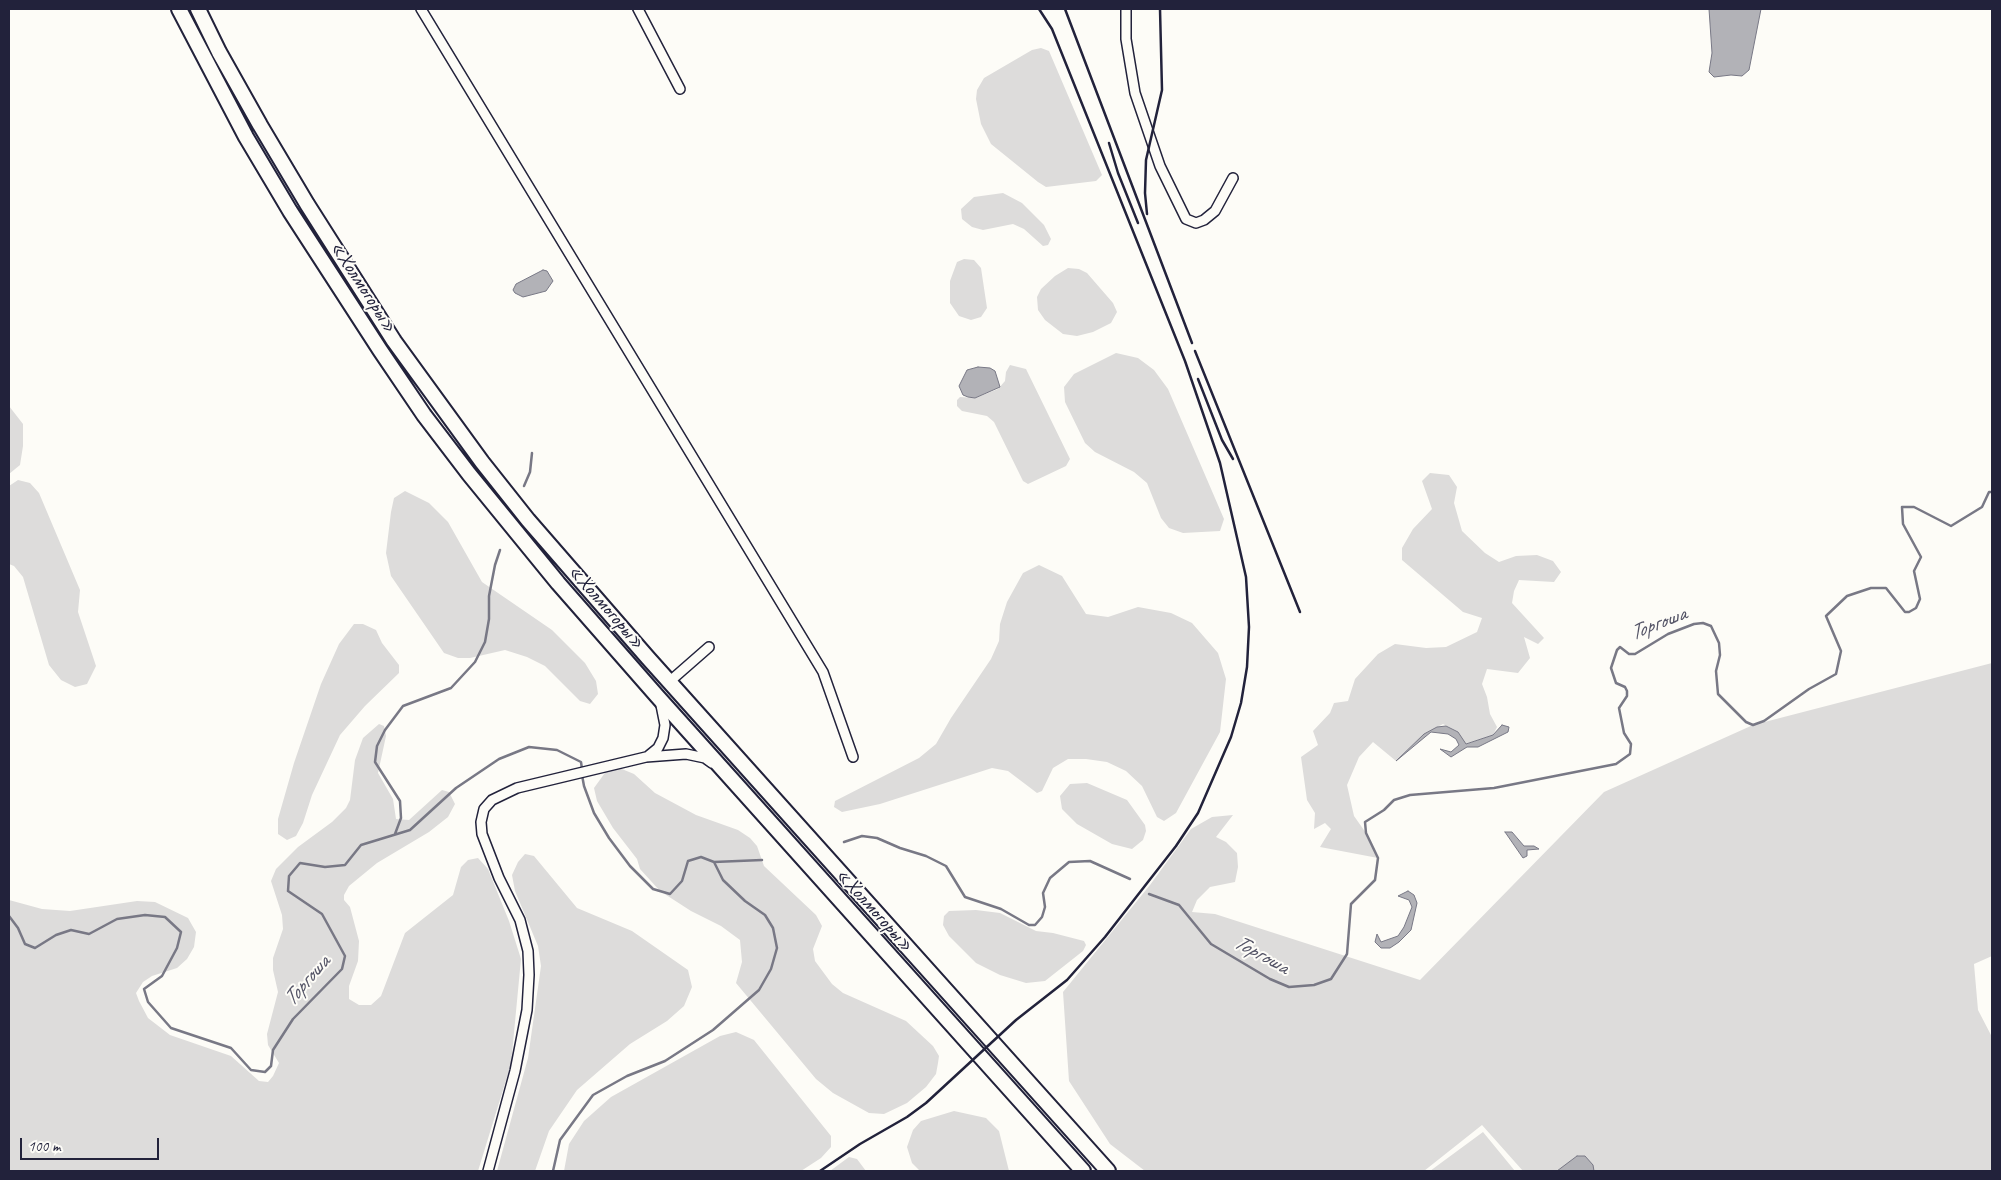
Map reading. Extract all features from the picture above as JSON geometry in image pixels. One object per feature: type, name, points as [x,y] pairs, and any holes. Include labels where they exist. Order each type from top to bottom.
[{"type":"highway","name":"«Холмогоры»","points":[[179,9],[246,137],[338,287],[424,415],[558,584],[1083,1171]]},
{"type":"highway","name":"«Холмогоры»","points":[[198,9],[219,52],[264,132],[394,341],[444,411],[522,512],[695,711],[1108,1171]]},
{"type":"street","points":[[421,9],[823,672],[852,757]]},
{"type":"street","points":[[638,9],[680,89]]},
{"type":"street","points":[[1126,9],[1126,39],[1135,93],[1160,166],[1186,219],[1196,223],[1204,220],[1215,211],[1233,178]]},
{"type":"street","points":[[670,682],[709,647]]},
{"type":"street","points":[[646,757],[658,748],[663,738],[664,712],[657,696]]},
{"type":"street","points":[[488,1171],[515,1071],[527,1010],[529,975],[528,951],[520,920],[499,878],[482,834],[481,822],[484,809],[492,800],[517,788],[646,757],[695,755],[705,758],[723,770]]},
{"type":"shaded area","points":[[1709,9],[1761,9],[1749,70],[1742,76],[1714,77],[1709,72],[1712,53]]},
{"type":"shaded area","points":[[1041,48],[1049,51],[1102,175],[1096,181],[1046,187],[991,144],[981,124],[976,99],[977,90],[984,78],[1032,50]]},
{"type":"shaded area","points":[[1003,193],[1022,203],[1044,225],[1051,239],[1048,245],[1043,246],[1024,229],[1013,224],[983,230],[972,227],[962,219],[961,209],[974,197]]},
{"type":"shaded area","points":[[964,259],[974,260],[981,268],[987,308],[981,317],[971,320],[959,316],[950,303],[950,281],[957,262]]},
{"type":"shaded area","points":[[1068,268],[1079,269],[1087,273],[1113,303],[1117,312],[1111,323],[1093,332],[1077,336],[1063,334],[1045,320],[1038,310],[1037,297],[1041,289],[1055,276]]},
{"type":"shaded area","points":[[543,270],[547,271],[553,281],[546,291],[523,297],[515,293],[513,290],[516,284]]},
{"type":"shaded area","points":[[1116,353],[1138,358],[1154,370],[1168,389],[1224,519],[1220,531],[1183,533],[1169,528],[1161,518],[1147,483],[1134,472],[1095,452],[1085,443],[1065,402],[1064,387],[1074,374]]},
{"type":"shaded area","points":[[1010,365],[1026,369],[1070,459],[1066,466],[1028,484],[1023,481],[994,422],[987,416],[962,411],[957,406],[957,400],[960,397],[975,398],[998,389],[1005,381],[1006,372]]},
{"type":"shaded area","points":[[978,367],[990,368],[995,371],[1000,387],[975,398],[963,395],[959,386],[967,370]]},
{"type":"shaded area","points":[[9,406],[23,424],[23,446],[20,465],[9,474]]},
{"type":"shaded area","points":[[1430,473],[1449,475],[1457,487],[1454,503],[1462,531],[1485,553],[1499,562],[1516,556],[1537,555],[1553,561],[1561,572],[1554,582],[1519,580],[1514,591],[1512,603],[1544,638],[1538,644],[1524,637],[1530,658],[1518,673],[1487,669],[1482,684],[1490,714],[1497,727],[1493,735],[1465,744],[1458,732],[1443,724],[1424,734],[1396,761],[1373,742],[1359,757],[1347,785],[1354,816],[1366,833],[1378,858],[1320,847],[1331,829],[1325,823],[1314,829],[1315,813],[1307,800],[1301,757],[1318,745],[1313,731],[1330,713],[1334,703],[1348,701],[1355,679],[1378,654],[1395,644],[1426,648],[1446,647],[1477,632],[1482,618],[1463,612],[1402,560],[1402,548],[1413,529],[1432,509],[1422,481]]},
{"type":"shaded area","points":[[18,480],[30,483],[39,493],[80,590],[78,612],[96,666],[87,684],[75,687],[61,680],[49,665],[23,577],[14,566],[9,564],[9,486]]},
{"type":"shaded area","points":[[405,491],[429,503],[448,522],[482,582],[552,630],[585,663],[596,681],[598,694],[590,704],[580,701],[545,666],[527,657],[505,650],[470,658],[458,658],[444,653],[391,576],[386,553],[391,512],[394,498]]},
{"type":"shaded area","points":[[1039,565],[1062,576],[1086,614],[1108,617],[1138,607],[1171,613],[1192,623],[1218,653],[1226,679],[1220,732],[1176,813],[1164,821],[1157,817],[1142,786],[1126,771],[1107,762],[1086,759],[1068,759],[1053,768],[1042,791],[1037,793],[1008,771],[992,768],[880,804],[842,812],[834,807],[835,801],[919,758],[936,744],[951,718],[991,659],[999,641],[1000,624],[1007,602],[1023,573]]},
{"type":"shaded area","points":[[354,624],[363,624],[376,630],[382,643],[399,665],[399,673],[365,706],[340,735],[312,795],[303,823],[296,836],[287,840],[278,834],[278,819],[294,763],[321,684],[339,644]]},
{"type":"shaded area","points":[[1992,663],[1992,956],[1974,964],[1978,1010],[1992,1037],[1992,1171],[1523,1171],[1482,1125],[1424,1171],[1145,1171],[1110,1144],[1069,1081],[1063,992],[1150,885],[1191,829],[1212,817],[1233,815],[1216,837],[1226,842],[1237,853],[1238,867],[1235,882],[1210,887],[1197,900],[1192,912],[1215,914],[1420,980],[1604,792],[1753,725]]},
{"type":"shaded area","points":[[379,724],[384,726],[386,736],[378,773],[393,799],[396,819],[409,820],[442,790],[449,792],[455,804],[448,817],[429,832],[377,863],[349,886],[344,895],[344,900],[350,907],[359,941],[358,961],[349,986],[349,999],[359,1005],[371,1005],[381,996],[405,933],[453,895],[461,867],[468,860],[478,858],[488,869],[509,921],[521,959],[511,1064],[478,1171],[9,1171],[9,900],[42,909],[70,911],[137,901],[155,902],[188,918],[196,932],[194,947],[187,959],[177,968],[152,976],[143,982],[136,993],[139,1001],[148,1018],[170,1035],[231,1056],[259,1081],[268,1082],[279,1063],[268,1045],[267,1034],[278,992],[273,970],[273,958],[283,929],[282,915],[271,881],[276,869],[298,847],[332,822],[346,808],[350,800],[355,760],[363,738]]},
{"type":"shaded area","points":[[1502,725],[1509,727],[1508,732],[1478,747],[1467,747],[1451,757],[1440,749],[1451,752],[1459,745],[1456,739],[1448,734],[1431,732],[1396,761],[1424,734],[1437,727],[1446,726],[1458,732],[1466,744],[1493,735]]},
{"type":"shaded area","points":[[617,767],[634,774],[655,793],[696,815],[738,830],[750,838],[757,846],[764,866],[816,915],[822,926],[813,949],[815,961],[832,984],[843,993],[906,1021],[933,1046],[939,1056],[938,1063],[936,1074],[926,1087],[907,1103],[884,1114],[869,1113],[833,1093],[816,1079],[736,983],[742,962],[740,940],[721,926],[691,911],[660,891],[640,869],[637,859],[613,828],[597,801],[594,788],[607,770]]},
{"type":"shaded area","points":[[1087,783],[1127,800],[1145,825],[1146,831],[1143,840],[1132,849],[1112,844],[1077,824],[1062,809],[1060,796],[1070,784]]},
{"type":"shaded area","points":[[1505,832],[1512,832],[1524,846],[1534,846],[1539,849],[1527,850],[1527,856],[1523,858]]},
{"type":"shaded area","points":[[525,854],[534,856],[577,908],[632,931],[688,970],[692,987],[684,1006],[667,1021],[630,1044],[577,1090],[549,1131],[535,1171],[497,1171],[528,1058],[541,966],[538,946],[515,891],[512,875],[518,862]]},
{"type":"shaded area","points":[[1408,891],[1414,895],[1417,903],[1411,930],[1390,948],[1381,948],[1375,942],[1377,934],[1381,942],[1398,936],[1404,927],[1412,907],[1409,900],[1398,896]]},
{"type":"shaded area","points":[[976,910],[1000,913],[1036,931],[1053,933],[1084,941],[1086,945],[1083,951],[1045,981],[1026,983],[1000,975],[976,963],[949,936],[943,925],[944,916],[949,911]]},
{"type":"shaded area","points":[[736,1032],[754,1040],[831,1136],[831,1147],[821,1158],[801,1171],[564,1171],[569,1144],[584,1121],[611,1097],[720,1036]]},
{"type":"shaded area","points":[[954,1111],[986,1118],[999,1131],[1009,1171],[920,1171],[912,1163],[907,1147],[913,1130],[921,1121]]},
{"type":"shaded area","points":[[1483,1132],[1515,1171],[1430,1171]]},
{"type":"shaded area","points":[[1577,1156],[1585,1156],[1593,1165],[1594,1171],[1557,1171]]},
{"type":"shaded area","points":[[849,1157],[857,1159],[866,1171],[830,1171]]},
{"type":"waterway","points":[[524,486],[530,472],[532,453]]},
{"type":"waterway","name":"Торгоша","points":[[1149,894],[1179,905],[1211,944],[1270,979],[1289,987],[1314,985],[1331,979],[1347,954],[1351,904],[1375,880],[1378,858],[1366,833],[1365,822],[1384,810],[1394,800],[1410,795],[1494,788],[1616,764],[1630,754],[1631,744],[1624,733],[1619,708],[1627,696],[1627,691],[1625,687],[1616,683],[1611,668],[1617,650],[1620,647],[1629,654],[1635,654],[1668,634],[1694,624],[1703,623],[1711,626],[1719,643],[1720,655],[1716,671],[1718,694],[1746,722],[1753,725],[1764,721],[1809,689],[1836,674],[1841,651],[1826,616],[1847,596],[1871,588],[1886,588],[1905,612],[1916,608],[1920,599],[1914,571],[1921,557],[1903,524],[1902,507],[1914,507],[1951,526],[1982,507],[1989,492],[1992,492]]},
{"type":"waterway","points":[[395,834],[401,818],[400,801],[375,762],[377,746],[385,730],[403,706],[451,688],[475,662],[485,642],[489,619],[489,596],[500,550]]},
{"type":"waterway","name":"Торгоша","points":[[9,916],[18,928],[25,944],[35,948],[56,935],[71,930],[89,934],[117,919],[145,915],[165,917],[181,932],[177,948],[162,976],[144,989],[148,1002],[171,1028],[231,1048],[251,1070],[265,1072],[271,1066],[273,1050],[293,1019],[342,969],[345,956],[322,914],[288,891],[289,876],[300,863],[325,867],[345,865],[361,845],[410,830],[456,788],[499,759],[529,747],[557,750],[581,762],[582,769]]},
{"type":"waterway","name":"Торгоша","points":[[582,775],[594,813],[609,838],[630,866],[653,889],[670,894],[682,881],[688,861],[701,857],[714,862],[762,860]]},
{"type":"waterway","name":"Торгоша","points":[[844,842],[862,836],[877,838],[926,856],[946,866],[965,897],[1001,909],[1029,925],[1035,925],[1042,917],[1045,907],[1043,893],[1050,878],[1069,862],[1090,861],[1130,879]]},
{"type":"waterway","points":[[553,1171],[560,1140],[593,1095],[627,1076],[665,1061],[713,1030],[759,990],[771,969],[777,948],[773,928],[765,915],[745,901],[723,880],[714,862]]},
{"type":"railway","points":[[820,1171],[860,1144],[907,1117],[926,1103],[1016,1020],[1067,980],[1105,937],[1176,846],[1198,813],[1231,737],[1241,703],[1247,667],[1249,627],[1246,577],[1220,463],[1185,361],[1052,29],[1039,9]]},
{"type":"railway","points":[[1065,9],[1192,343]]},
{"type":"railway","points":[[1147,214],[1145,193],[1146,160],[1162,90],[1160,9]]},
{"type":"railway","points":[[1109,143],[1118,173],[1138,223]]},
{"type":"railway","points":[[1195,351],[1300,612]]},
{"type":"railway","points":[[1198,379],[1222,440],[1233,459]]}]
